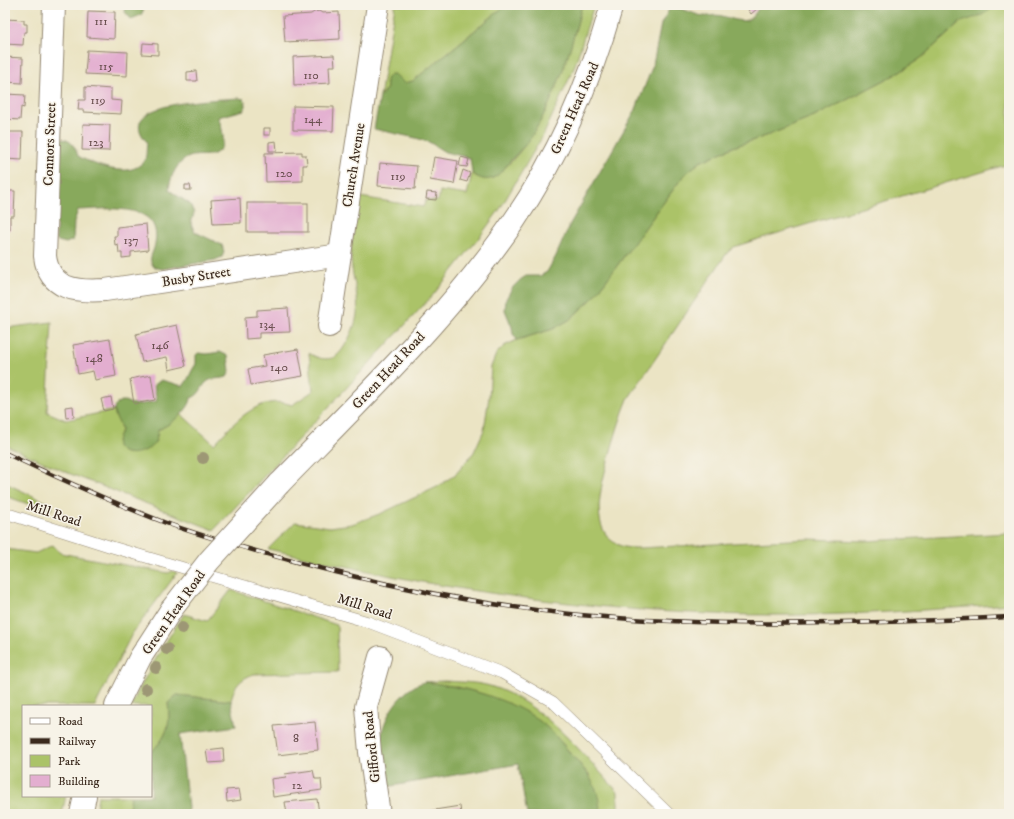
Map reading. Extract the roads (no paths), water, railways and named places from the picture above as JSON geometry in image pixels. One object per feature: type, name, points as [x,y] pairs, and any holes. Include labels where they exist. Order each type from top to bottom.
[{"type":"street","name":"Connors Street","points":[[54,5],[45,256],[46,267],[55,280]]},
{"type":"street","name":"Church Avenue","points":[[329,326],[378,5]]},
{"type":"street","name":"Green Head Road","points":[[116,705],[140,658],[171,610],[201,570],[280,484],[415,342],[481,266],[515,220],[555,152],[575,111],[596,57],[612,5]]},
{"type":"street","name":"Busby Street","points":[[55,280],[73,289],[88,291],[105,290],[340,255]]},
{"type":"street","name":"Gifford Road","points":[[379,814],[366,712],[367,702],[380,657]]},
{"type":"street","points":[[81,814],[85,797]]},
{"type":"lane","name":"Mill Road","points":[[5,513],[112,547],[368,622],[502,673],[553,702],[669,814]]},
{"type":"railway","points":[[5,453],[125,507],[199,534],[335,572],[404,588],[474,601],[580,615],[687,622],[794,624],[1009,617]]}]
